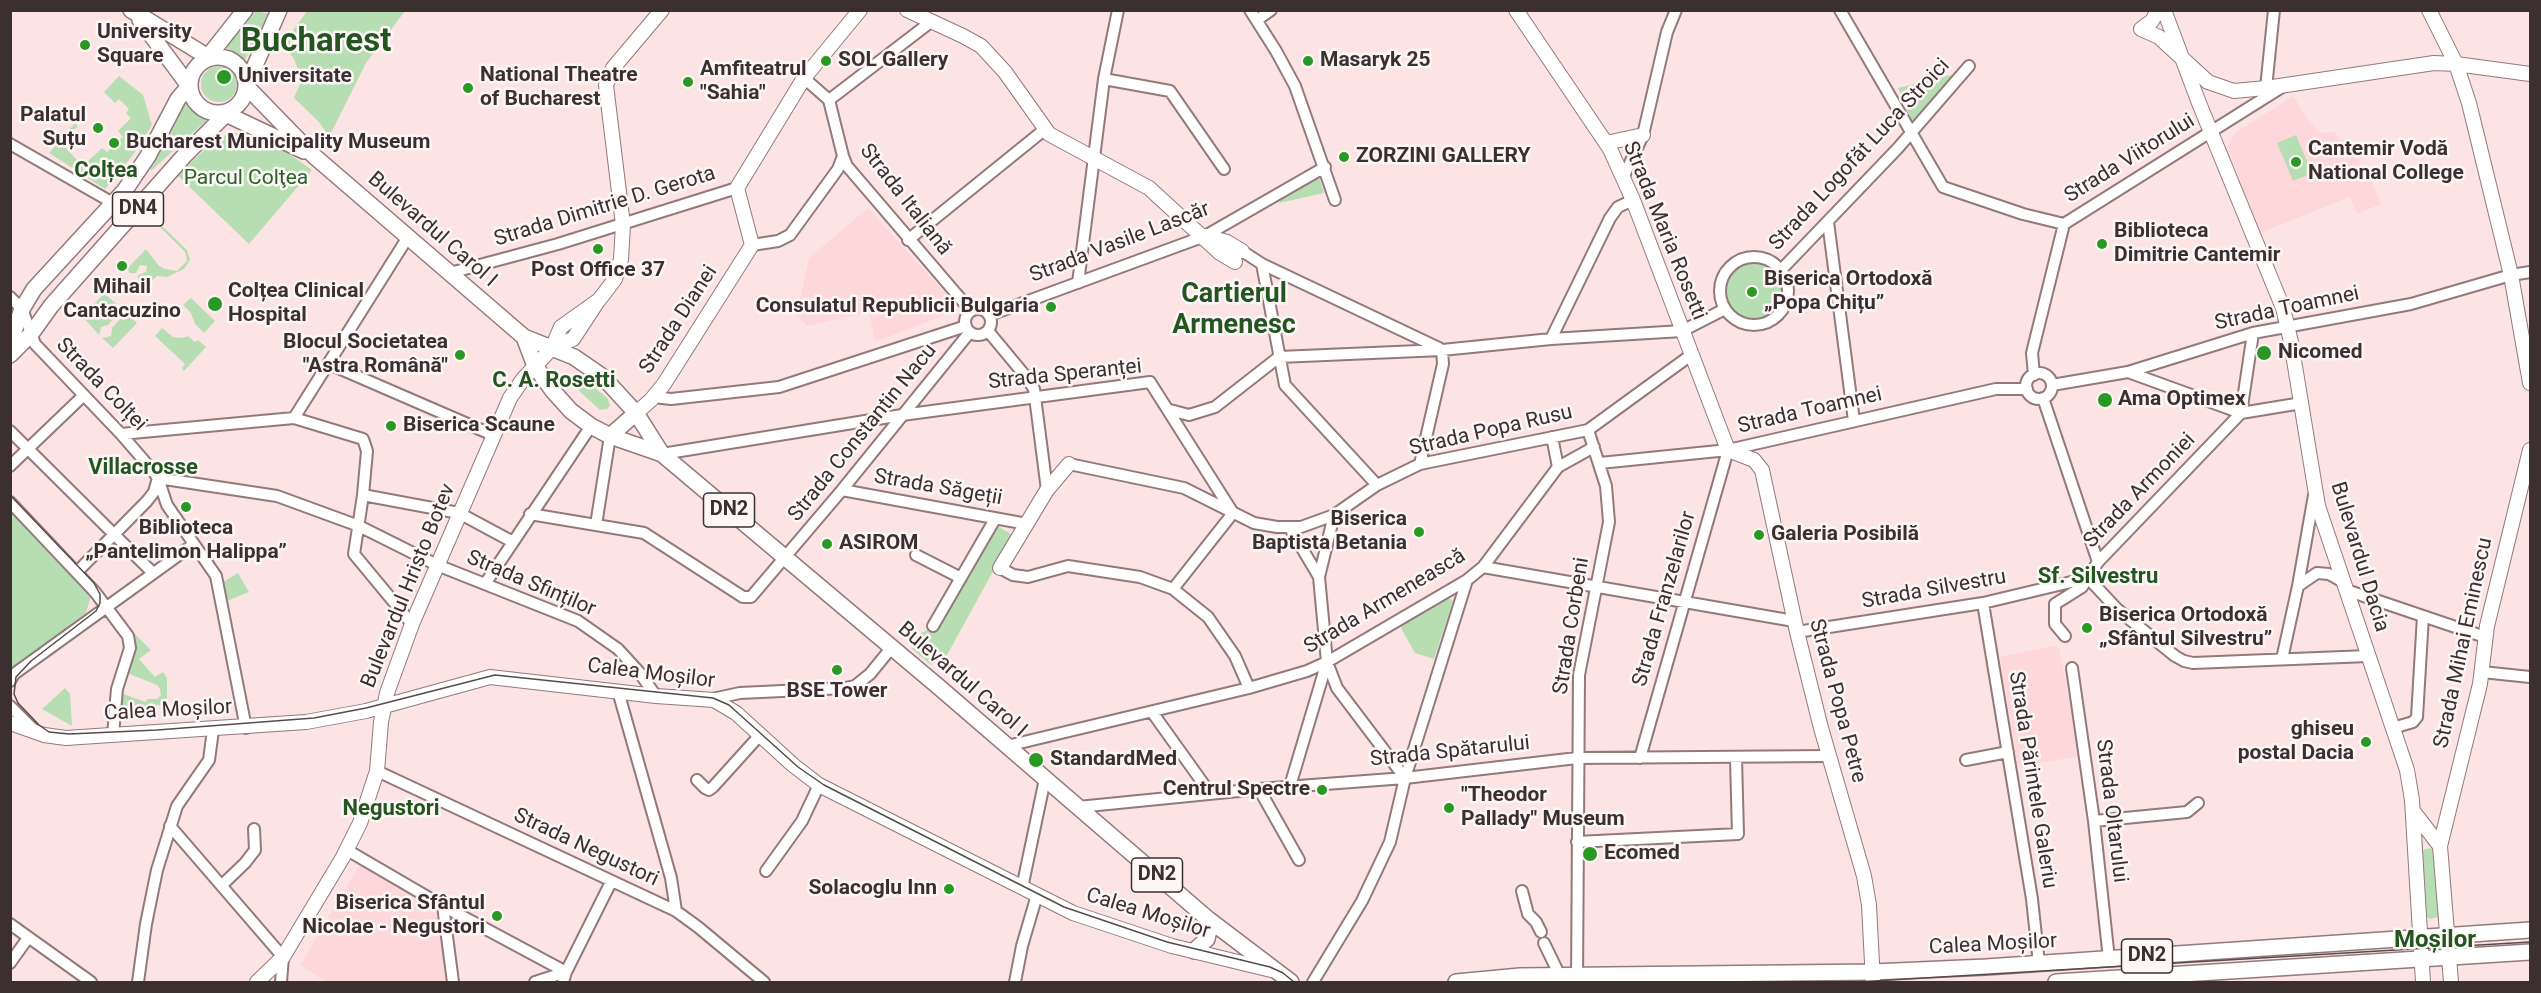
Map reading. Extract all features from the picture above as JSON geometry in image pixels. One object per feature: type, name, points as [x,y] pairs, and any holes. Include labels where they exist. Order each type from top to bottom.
[{"type":"main road","points":[[208,57],[245,10]]},
{"type":"main road","points":[[247,86],[279,10]]},
{"type":"main road","points":[[134,13],[208,57],[224,57],[237,64],[242,70],[247,86]]},
{"type":"main road","points":[[134,13],[203,108],[214,113],[225,114]]},
{"type":"main road","name":"DN4","points":[[10,321],[34,289],[113,203],[138,171],[178,99],[189,86],[195,69],[208,57]]},
{"type":"main road","name":"DN4","points":[[19,311],[51,306],[184,156],[225,114],[240,104],[247,86]]},
{"type":"main road","name":"Bulevardul Carol I","points":[[247,86],[314,156],[524,337]]},
{"type":"main road","name":"Bulevardul Carol I","points":[[225,114],[314,156]]},
{"type":"main road","points":[[11,338],[19,311]]},
{"type":"main road","name":"DN4","points":[[10,355],[19,311]]},
{"type":"main road","name":"DN2","points":[[524,337],[574,357],[603,377],[636,413],[662,454]]},
{"type":"main road","name":"DN2","points":[[524,337],[535,366],[561,401],[591,426],[610,436],[662,454]]},
{"type":"main road","points":[[610,436],[636,413]]},
{"type":"main road","name":"Bulevardul Carol I","points":[[662,454],[786,558],[887,653],[1006,746],[1210,921],[1271,970],[1291,982]]},
{"type":"main road","points":[[1194,951],[1207,939],[1210,921]]},
{"type":"main road","name":"Calea Moșilor","points":[[1456,982],[1520,976],[1560,976],[1577,979],[1873,977],[2109,959],[2421,948],[2448,946],[2530,930]]},
{"type":"main road","name":"Calea Moșilor","points":[[2056,982],[2192,978],[2448,946],[2530,952]]},
{"type":"street","name":"Bulevardul Hristo Botev","points":[[257,982],[283,957],[347,850],[366,809],[377,771],[384,706],[412,624],[510,398],[552,348],[573,339],[611,285],[617,271],[623,244],[623,225],[606,85],[613,68],[662,10]]},
{"type":"street","points":[[843,156],[838,169],[790,235],[778,241],[752,245],[736,188],[804,78],[860,10]]},
{"type":"street","points":[[907,10],[972,40],[1005,72],[1044,130],[1055,139],[1149,188],[1205,236],[1220,253],[1259,262],[1442,350]]},
{"type":"street","points":[[1078,283],[1104,80],[1117,14],[1105,10]]},
{"type":"street","points":[[1250,10],[1295,86],[1335,200]]},
{"type":"street","points":[[1257,20],[1271,10]]},
{"type":"street","name":"Strada Maria Rosetti","points":[[1516,10],[1606,143],[1623,178],[1728,450]]},
{"type":"street","points":[[1623,178],[1642,135],[1667,32],[1676,10]]},
{"type":"street","name":"Strada Viitorului","points":[[1840,10],[1943,187],[2023,214],[2064,224],[2285,85]]},
{"type":"street","points":[[2158,10],[2152,21],[2141,29],[2159,38],[2181,58]]},
{"type":"street","name":"Bulevardul Dacia","points":[[2164,10],[2211,133],[2272,279],[2288,326],[2302,403],[2314,491],[2409,779],[2423,982]]},
{"type":"street","points":[[2266,88],[2274,10]]},
{"type":"street","points":[[2432,12],[2456,64],[2469,103],[2511,275],[2530,383]]},
{"type":"street","points":[[804,78],[829,100],[932,21]]},
{"type":"street","name":"Strada Viitorului","points":[[2181,58],[2200,76],[2216,86],[2234,91],[2411,65],[2456,64],[2530,74]]},
{"type":"street","name":"Strada Logofăt Luca Stroici","points":[[1781,270],[1911,133],[1969,66]]},
{"type":"street","points":[[1104,80],[1170,91],[1224,169]]},
{"type":"street","name":"Strada Italiană","points":[[829,100],[843,156],[854,175],[971,311]]},
{"type":"street","points":[[908,240],[1044,130]]},
{"type":"street","points":[[1606,143],[1642,135]]},
{"type":"street","points":[[10,144],[113,203]]},
{"type":"street","name":"Strada Vasile Lascăr","points":[[990,315],[1205,236],[1325,167]]},
{"type":"street","name":"Strada Dimitrie D. Gerota","points":[[450,273],[623,225],[736,188]]},
{"type":"street","points":[[1551,339],[1614,211],[1633,200]]},
{"type":"street","points":[[1828,222],[1854,421]]},
{"type":"street","points":[[2034,375],[2032,352],[2064,224]]},
{"type":"street","points":[[294,418],[408,237]]},
{"type":"street","name":"Strada Dianei","points":[[636,413],[654,397],[752,245]]},
{"type":"street","points":[[1759,257],[1769,260],[1781,270],[1787,281],[1788,296],[1784,308],[1774,320],[1762,325],[1747,325],[1734,319],[1725,309],[1720,297],[1720,284],[1725,272],[1734,263],[1746,258],[1759,257]]},
{"type":"street","points":[[1259,262],[1282,379],[1289,392],[1377,485]]},
{"type":"street","name":"Strada Toamnei","points":[[2052,385],[2128,372],[2253,333],[2411,304],[2511,275],[2530,272]]},
{"type":"street","points":[[654,397],[670,399],[779,387],[968,329],[979,335],[988,331],[991,324],[990,315],[984,309],[971,311],[966,318],[968,329]]},
{"type":"street","points":[[1170,411],[1190,415],[1215,407],[1279,357],[1442,350],[1551,339],[1682,331],[1725,309]]},
{"type":"street","name":"Strada Colței","points":[[19,311],[35,344],[121,434],[158,478]]},
{"type":"street","name":"Strada Constantin Nacu","points":[[596,525],[644,533],[747,598],[751,597],[843,490],[968,329]]},
{"type":"street","points":[[988,331],[1029,380],[1036,397],[1047,490]]},
{"type":"street","points":[[2241,413],[2253,333]]},
{"type":"street","points":[[1420,464],[1443,364],[1442,350]]},
{"type":"street","points":[[1588,430],[1691,355]]},
{"type":"street","points":[[329,364],[493,435]]},
{"type":"street","points":[[2128,372],[2241,413],[2302,403]]},
{"type":"street","points":[[2034,375],[2044,375],[2052,385],[2050,392],[2043,398],[2033,397],[2027,388],[2028,380],[2034,375]]},
{"type":"street","name":"Strada Speranței","points":[[662,454],[902,415],[1150,382],[1233,513]]},
{"type":"street","name":"Strada Toamnei","points":[[1600,464],[1728,450],[1996,389],[2027,388]]},
{"type":"street","points":[[10,466],[84,395]]},
{"type":"street","points":[[2043,398],[2098,562]]},
{"type":"street","name":"Strada Armoniei","points":[[2088,578],[2098,562],[2241,413]]},
{"type":"street","points":[[121,434],[294,418],[363,439],[367,451],[354,554],[357,561],[412,624]]},
{"type":"street","points":[[485,584],[591,426]]},
{"type":"street","name":"Strada Popa Rusu","points":[[1069,464],[1184,488],[1254,523],[1290,528],[1312,525],[1334,515],[1377,485],[1420,464],[1588,430]]},
{"type":"street","name":"Strada Corbeni","points":[[1577,979],[1579,675],[1609,522],[1606,486],[1588,430]]},
{"type":"street","points":[[10,431],[153,573]]},
{"type":"street","points":[[530,514],[596,525],[610,436]]},
{"type":"street","points":[[1552,437],[1558,467]]},
{"type":"street","name":"Strada Armenească","points":[[1006,746],[1249,688],[1307,671],[1327,662],[1467,580],[1483,567],[1558,467],[1594,447]]},
{"type":"street","name":"Strada Franzelarilor","points":[[1640,758],[1728,450]]},
{"type":"street","name":"Strada Popa Petre","points":[[1728,450],[1754,460],[1762,471],[1796,626],[1828,756],[1864,876],[1873,977]]},
{"type":"street","name":"Strada Mihai Eminescu","points":[[2440,846],[2482,672],[2485,637],[2530,450]]},
{"type":"street","points":[[1069,464],[1047,490],[1000,568],[1013,575],[1028,577],[1068,566],[1140,577],[1173,589],[1208,617],[1234,656],[1249,688]]},
{"type":"street","points":[[1184,488],[1200,488],[1207,481],[1204,467]]},
{"type":"street","points":[[158,478],[277,496],[359,525],[437,565]]},
{"type":"street","points":[[77,572],[151,496],[158,478]]},
{"type":"street","points":[[158,478],[167,505],[219,583],[246,728]]},
{"type":"street","name":"Strada Săgeții","points":[[843,490],[1026,524]]},
{"type":"street","points":[[2282,659],[2298,586],[2314,491]]},
{"type":"street","points":[[363,495],[459,513],[513,542]]},
{"type":"street","points":[[10,502],[95,592],[128,636],[130,648],[117,689],[113,735]]},
{"type":"street","points":[[1173,589],[1233,513]]},
{"type":"street","points":[[1334,515],[1319,577],[1327,662],[1337,688],[1405,778]]},
{"type":"street","points":[[933,626],[995,519]]},
{"type":"street","points":[[1290,528],[1319,577]]},
{"type":"street","points":[[12,677],[194,544]]},
{"type":"street","points":[[916,555],[961,578]]},
{"type":"street","name":"Strada Sfinților","points":[[437,565],[578,621],[627,658],[656,696]]},
{"type":"street","name":"Strada Silvestru","points":[[1483,567],[1684,601],[1796,626],[1983,603],[2088,578]]},
{"type":"street","points":[[2298,586],[2317,573],[2329,574],[2344,586],[2485,637]]},
{"type":"street","points":[[2065,636],[2055,624],[2055,604],[2080,590],[2088,578],[2117,609],[2184,661],[2193,663],[2368,656]]},
{"type":"street","points":[[1313,982],[1362,901],[1390,842],[1405,778],[1467,580]]},
{"type":"street","points":[[92,617],[96,601],[95,592]]},
{"type":"street","name":"Strada Părintele Galeriu","points":[[1983,603],[2032,899],[2039,964]]},
{"type":"street","points":[[2393,728],[2413,722],[2417,717],[2423,616]]},
{"type":"street","points":[[712,699],[740,693],[844,688],[862,682],[887,653]]},
{"type":"street","points":[[1290,786],[1327,662]]},
{"type":"street","name":"Strada Oltarului","points":[[2072,668],[2094,821],[2109,959]]},
{"type":"street","points":[[2482,672],[2530,677]]},
{"type":"street","name":"Calea Moșilor","points":[[12,713],[36,732],[66,738],[246,728],[316,720],[384,706],[490,677],[656,696],[712,699],[729,708],[819,785],[1073,913],[1124,932],[1271,970]]},
{"type":"street","points":[[618,691],[671,878],[676,911]]},
{"type":"street","points":[[729,708],[731,701],[740,693]]},
{"type":"street","points":[[10,696],[12,713]]},
{"type":"street","points":[[1152,712],[1210,793]]},
{"type":"street","points":[[138,982],[157,870],[177,806],[206,765],[213,730]]},
{"type":"street","points":[[697,780],[705,788],[713,787],[760,735]]},
{"type":"street","points":[[1966,760],[2008,752]]},
{"type":"street","name":"Strada Spătarului","points":[[1078,807],[1210,793],[1405,778],[1577,758],[1828,756]]},
{"type":"street","points":[[1577,842],[1738,834],[1736,758]]},
{"type":"street","name":"Strada Negustori","points":[[377,771],[676,911],[764,982]]},
{"type":"street","points":[[1022,888],[1045,779]]},
{"type":"street","points":[[766,871],[802,821],[819,785]]},
{"type":"street","points":[[1259,789],[1299,860]]},
{"type":"street","points":[[2094,821],[2187,812],[2198,803]]},
{"type":"street","points":[[2413,811],[2431,818],[2441,815],[2448,809]]},
{"type":"street","points":[[2413,811],[2440,846],[2451,982]]},
{"type":"street","points":[[171,826],[283,957],[280,982]]},
{"type":"street","points":[[222,885],[255,850],[254,829]]},
{"type":"street","points":[[2415,846],[2429,844],[2440,846]]},
{"type":"street","points":[[347,850],[564,977]]},
{"type":"street","points":[[564,977],[611,882]]},
{"type":"street","points":[[1522,891],[1528,914],[1536,922],[1560,976]]},
{"type":"street","points":[[1015,982],[1036,895]]},
{"type":"street","points":[[443,906],[453,982]]},
{"type":"street","points":[[10,924],[91,982]]},
{"type":"street","points":[[10,963],[28,938]]},
{"type":"street","points":[[535,982],[564,977]]},
{"type":"shaded area","name":"Cantemir Vodă National College","points":[[2293,96],[2311,124],[2321,133],[2335,132],[2338,139],[2351,140],[2364,173],[2369,175],[2381,204],[2357,214],[2350,197],[2260,233],[2227,147],[2235,133]]},
{"type":"shaded area","points":[[868,208],[952,301],[948,314],[875,342],[869,312],[807,326],[797,315],[809,258]]},
{"type":"shaded area","points":[[2053,646],[2059,648],[2080,756],[2018,767],[2000,657]]},
{"type":"shaded area","points":[[360,864],[440,909],[448,982],[326,982],[300,965]]},
{"type":"green space","points":[[308,10],[405,11],[366,63],[329,137],[319,122],[294,98],[300,84],[300,75],[294,59],[283,44]]},
{"type":"green space","points":[[256,11],[268,14],[245,60],[226,47]]},
{"type":"green space","points":[[219,66],[231,72],[237,84],[231,96],[219,102],[207,96],[201,84],[207,72]]},
{"type":"green space","points":[[1959,73],[1913,123],[1898,88]]},
{"type":"green space","points":[[119,76],[143,95],[152,125],[133,155],[105,189],[49,153],[75,123],[78,126],[65,138],[70,144],[66,148],[78,161],[82,158],[87,162],[102,148],[107,152],[123,137],[118,131],[131,118],[126,113],[129,109],[119,99],[115,103],[104,92]]},
{"type":"green space","points":[[183,100],[208,119],[152,170],[148,167]]},
{"type":"green space","name":"Parcul Colţea","points":[[253,134],[278,146],[312,170],[249,244],[177,175],[212,143],[226,135]]},
{"type":"green space","points":[[2296,135],[2312,173],[2293,181],[2277,143]]},
{"type":"green space","points":[[1319,177],[1324,193],[1279,203],[1280,200]]},
{"type":"green space","points":[[160,224],[187,250],[190,260],[184,269],[167,277],[157,276],[144,288],[138,281],[138,275],[146,272],[147,266],[140,265],[136,273],[130,273],[127,269],[146,249],[159,266],[165,269],[177,271],[187,261],[185,252],[158,225]]},
{"type":"green space","points":[[1748,261],[1760,261],[1771,266],[1779,274],[1784,291],[1782,303],[1771,316],[1760,321],[1748,321],[1737,316],[1729,308],[1724,297],[1724,285],[1729,274],[1737,266]]},
{"type":"green space","points":[[103,295],[122,309],[108,325],[101,327],[99,335],[82,316]]},
{"type":"green space","points":[[191,298],[215,321],[204,333],[195,324],[191,313],[183,305]]},
{"type":"green space","points":[[126,312],[137,323],[113,348],[102,338],[111,336],[112,328]]},
{"type":"green space","points":[[162,328],[173,337],[188,336],[195,342],[198,340],[206,347],[184,371],[182,368],[185,364],[155,336]]},
{"type":"green space","points":[[585,379],[608,399],[610,406],[607,409],[600,410],[577,389],[577,381]]},
{"type":"green space","points":[[11,511],[91,596],[86,613],[11,670]]},
{"type":"green space","points":[[997,526],[1013,535],[947,655],[931,665],[912,649],[921,633],[942,623]]},
{"type":"green space","points":[[238,573],[249,592],[227,601],[223,582]]},
{"type":"green space","points":[[1449,598],[1453,601],[1434,659],[1415,653],[1401,628],[1403,623]]},
{"type":"green space","points":[[131,630],[151,650],[139,659],[155,677],[163,672],[167,678],[167,708],[163,708],[162,705],[127,707],[126,711],[119,711],[123,694],[146,702],[147,699],[157,699],[161,695],[157,685],[127,673],[133,654]]},
{"type":"green space","points":[[65,688],[70,694],[72,726],[42,709]]},
{"type":"green space","points":[[2430,848],[2433,850],[2438,917],[2430,919],[2427,917],[2422,850]]},
{"type":"tram line","points":[[10,495],[94,583],[100,594],[100,603],[96,611],[31,661],[16,677],[14,694],[18,703],[49,732],[69,734],[157,730],[314,718],[366,708],[495,675],[713,698],[729,705],[798,767],[824,785],[1064,907],[1167,942],[1270,967],[1283,973],[1294,982]]},
{"type":"tram line","points":[[1857,982],[2530,942]]},
{"type":"place","name":"University Square","points":[[85,45]]},
{"type":"place","name":"SOL Gallery","points":[[826,61]]},
{"type":"place","name":"Masaryk 25","points":[[1308,61]]},
{"type":"place","name":"Universitate","points":[[224,77]]},
{"type":"place","name":"Amfiteatrul \"Sahia\"","points":[[688,82]]},
{"type":"place","name":"National Theatre of Bucharest","points":[[468,88]]},
{"type":"place","name":"Palatul Suțu","points":[[98,128]]},
{"type":"place","name":"Bucharest Municipality Museum","points":[[114,143]]},
{"type":"place","name":"ZORZINI GALLERY","points":[[1344,157]]},
{"type":"place","name":"Cantemir Vodă National College","points":[[2296,162]]},
{"type":"place","name":"Biblioteca Dimitrie Cantemir","points":[[2102,244]]},
{"type":"place","name":"Post Office 37","points":[[598,249]]},
{"type":"place","name":"Mihail Cantacuzino","points":[[122,266]]},
{"type":"place","name":"Biserica Ortodoxă „Popa Chițu”","points":[[1752,292]]},
{"type":"place","name":"Colțea Clinical Hospital","points":[[215,304]]},
{"type":"place","name":"Consulatul Republicii Bulgaria","points":[[1051,307]]},
{"type":"place","name":"Nicomed","points":[[2264,353]]},
{"type":"place","name":"Blocul Societatea \"Astra Română\"","points":[[460,355]]},
{"type":"place","name":"Ama Optimex","points":[[2105,400]]},
{"type":"place","name":"Biserica Scaune","points":[[391,426]]},
{"type":"place","name":"Biblioteca „Pantelimon Halippa”","points":[[186,507]]},
{"type":"place","name":"Biserica Baptista Betania","points":[[1419,532]]},
{"type":"place","name":"Galeria Posibilă","points":[[1759,535]]},
{"type":"place","name":"ASIROM","points":[[827,544]]},
{"type":"place","name":"Biserica Ortodoxă „Sfântul Silvestru”","points":[[2087,628]]},
{"type":"place","name":"BSE Tower","points":[[837,670]]},
{"type":"place","name":"ghiseu postal Dacia","points":[[2366,742]]},
{"type":"place","name":"StandardMed","points":[[1036,760]]},
{"type":"place","name":"Centrul Spectre","points":[[1322,790]]},
{"type":"place","name":"\"Theodor Pallady\" Museum","points":[[1449,808]]},
{"type":"place","name":"Ecomed","points":[[1590,854]]},
{"type":"place","name":"Solacoglu Inn","points":[[949,889]]},
{"type":"place","name":"Biserica Sfântul Nicolae - Negustori","points":[[497,916]]},
{"type":"district","name":"Bucharest","points":[[316,43]]},
{"type":"district","name":"Colțea","points":[[106,171]]},
{"type":"district","name":"Cartierul Armenesc","points":[[1234,310]]},
{"type":"district","name":"C. A. Rosetti","points":[[554,381]]},
{"type":"district","name":"Villacrosse","points":[[143,468]]},
{"type":"district","name":"Sf. Silvestru","points":[[2098,577]]},
{"type":"district","name":"Negustori","points":[[391,809]]},
{"type":"district","name":"Moșilor","points":[[2435,941]]}]
